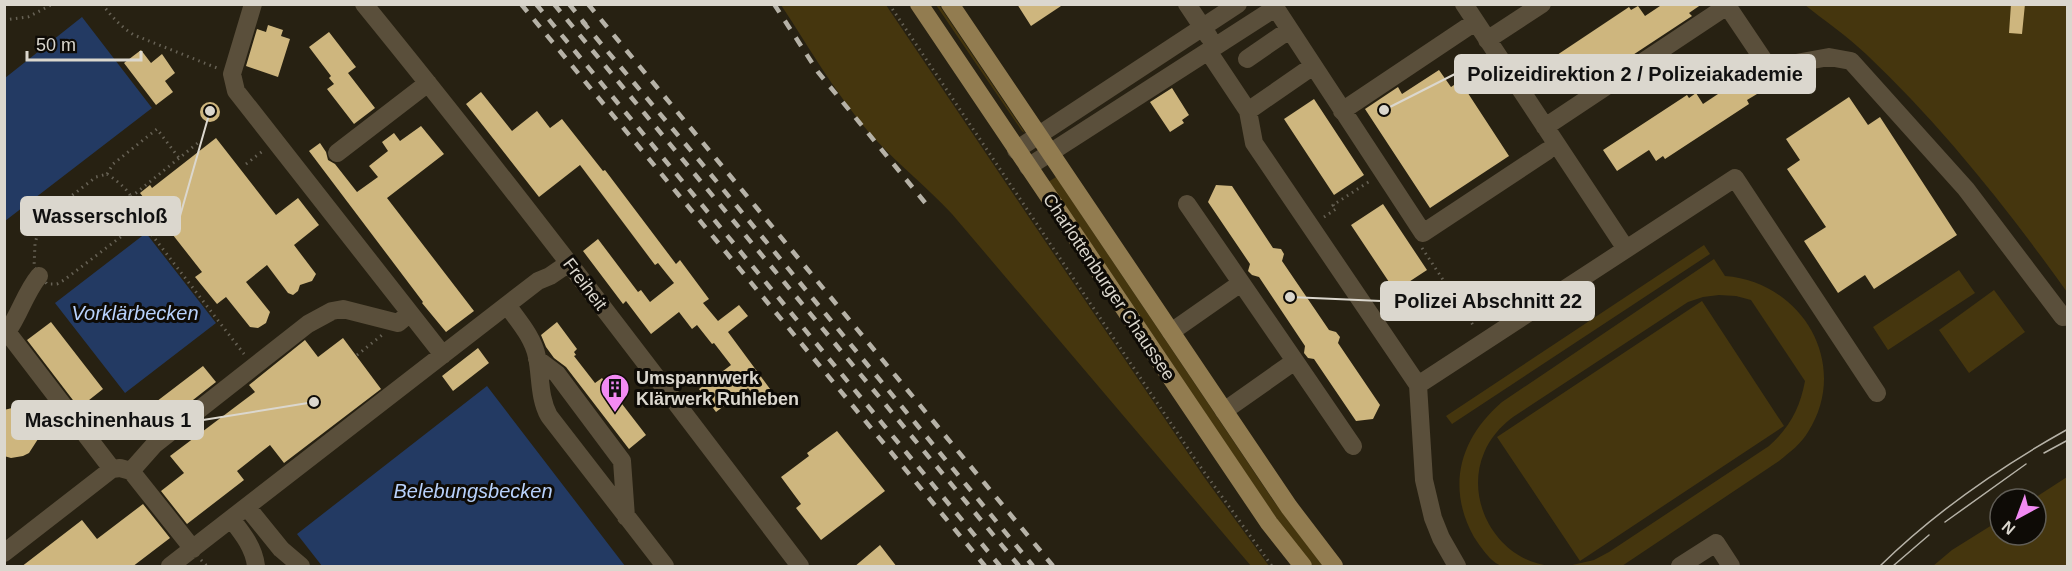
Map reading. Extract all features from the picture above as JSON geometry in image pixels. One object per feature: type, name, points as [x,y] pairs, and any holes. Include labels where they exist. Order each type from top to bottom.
[{"type":"main road","name":"Charlottenburger Chaussee","points":[[920,4],[1016,150],[1269,523],[1303,567]]},
{"type":"main road","name":"Charlottenburger Chaussee","points":[[950,4],[1289,507],[1334,567]]},
{"type":"street","points":[[253,4],[232,74],[236,91],[404,318],[443,355]]},
{"type":"street","name":"Freiheit","points":[[364,4],[569,263],[800,567]]},
{"type":"street","points":[[1187,4],[1248,111],[1254,143],[1418,386],[1424,480],[1433,519],[1457,567]]},
{"type":"street","points":[[1016,150],[1238,4]]},
{"type":"street","points":[[1464,4],[1626,249]]},
{"type":"street","points":[[1487,40],[1542,4]]},
{"type":"street","points":[[1545,127],[1727,5],[1769,68],[1829,57],[1851,61],[1966,189],[2063,317]]},
{"type":"street","points":[[1028,167],[1274,6],[1423,233],[1547,151]]},
{"type":"street","points":[[1342,111],[1475,22]]},
{"type":"street","points":[[1246,59],[1289,30]]},
{"type":"street","points":[[1248,111],[1313,66]]},
{"type":"street","points":[[337,153],[428,83]]},
{"type":"street","points":[[1418,386],[1735,178],[1877,393]]},
{"type":"street","points":[[1187,204],[1353,446]]},
{"type":"street","points":[[170,567],[538,280],[550,276],[569,263]]},
{"type":"street","points":[[39,276],[26,296],[15,321],[6,330],[112,469]]},
{"type":"street","points":[[1171,332],[1241,283]]},
{"type":"street","points":[[507,305],[531,339],[537,359],[544,408],[664,567]]},
{"type":"street","points":[[131,471],[154,445],[308,324],[332,311],[343,309],[404,318]]},
{"type":"street","points":[[537,359],[557,374],[622,461],[626,517]]},
{"type":"street","points":[[1224,411],[1295,361]]},
{"type":"street","points":[[4,553],[112,469],[120,468],[131,471],[193,549]]},
{"type":"street","points":[[248,507],[281,549],[301,567]]},
{"type":"street","points":[[232,520],[248,541],[256,567]]},
{"type":"street","points":[[1680,567],[1716,543],[1731,567]]},
{"type":"path","points":[[4,20],[28,17],[53,4]]},
{"type":"path","points":[[102,4],[113,19],[134,35],[232,74]]},
{"type":"path","points":[[889,4],[1185,443],[1272,567]]},
{"type":"path","points":[[107,174],[116,180],[131,197],[135,204],[135,217],[122,236],[64,280],[57,284],[47,284],[34,267],[33,257],[37,234],[45,218],[96,177],[107,174],[113,164],[157,129],[179,158]]},
{"type":"path","points":[[246,164],[275,141]]},
{"type":"path","points":[[131,197],[199,142]]},
{"type":"path","points":[[1310,226],[1335,209],[1333,205],[1383,172]]},
{"type":"path","points":[[135,217],[149,231],[254,367]]},
{"type":"path","points":[[1423,233],[1419,244],[1484,342]]},
{"type":"path","points":[[357,355],[404,318]]},
{"type":"shaded area","points":[[781,5],[886,5],[1204,477],[1269,566],[1251,566],[952,214],[885,150],[863,125],[838,92]]},
{"type":"shaded area","points":[[936,5],[939,5],[1025,133],[1022,131]]},
{"type":"shaded area","points":[[1805,5],[2067,5],[2067,292],[2021,229],[1921,109],[1859,47]]},
{"type":"shaded area","points":[[1056,177],[1273,500],[1323,566],[1313,566],[1289,537],[1048,182]]},
{"type":"shaded area","points":[[1704,245],[1710,254],[1452,424],[1446,416]]},
{"type":"shaded area","points":[[1714,259],[1725,276],[1752,282],[1776,293],[1796,310],[1812,331],[1821,354],[1824,380],[1820,406],[1808,432],[1795,448],[1779,461],[1622,566],[1568,566],[1594,560],[1609,552],[1769,446],[1783,432],[1797,408],[1805,381],[1751,300],[1719,295],[1688,302],[1513,417],[1492,438],[1484,453],[1479,472],[1478,491],[1491,527],[1502,542],[1517,554],[1534,562],[1553,566],[1527,568],[1498,564],[1486,554],[1474,537],[1465,518],[1461,500],[1459,482],[1462,464],[1467,447],[1476,431],[1502,402]]},
{"type":"shaded area","points":[[1959,270],[1975,293],[1888,350],[1873,327]]},
{"type":"shaded area","points":[[1994,290],[2025,332],[1969,373],[1939,330]]},
{"type":"shaded area","points":[[1702,301],[1784,426],[1580,561],[1497,437]]},
{"type":"shaded area","points":[[2067,477],[2067,566],[1933,566],[1952,550],[1988,528],[1988,547],[2048,547],[2048,489]]},
{"type":"water","points":[[82,17],[152,108],[5,221],[5,78]]},
{"type":"water","name":"Vorklärbecken","points":[[146,233],[216,323],[125,393],[55,303]]},
{"type":"water","name":"Belebungsbecken","points":[[487,386],[625,566],[322,566],[297,534]]},
{"type":"building","points":[[1017,4],[1064,4],[1031,26]]},
{"type":"building","points":[[1663,4],[1702,4],[1689,13],[1692,16],[1607,72],[1605,69],[1598,73],[1592,63],[1559,84],[1545,63],[1629,7],[1631,10],[1638,6],[1645,16]]},
{"type":"building","points":[[2011,4],[2025,4],[2022,34],[2009,33]]},
{"type":"building","points":[[268,25],[283,30],[281,36],[290,39],[278,77],[246,66],[257,29],[266,32]]},
{"type":"building","points":[[329,32],[356,67],[348,73],[375,108],[354,124],[327,89],[334,84],[329,78],[331,76],[309,47]]},
{"type":"building","points":[[141,50],[151,63],[162,54],[175,73],[165,81],[173,92],[156,105],[124,63]]},
{"type":"building","points":[[1439,70],[1451,87],[1460,81],[1509,156],[1430,208],[1365,109],[1398,87],[1402,94]]},
{"type":"building","points":[[1745,76],[1757,94],[1747,100],[1749,104],[1665,159],[1663,156],[1656,161],[1649,150],[1617,171],[1603,150],[1687,95],[1689,98],[1696,93],[1703,104]]},
{"type":"building","points":[[1172,88],[1189,115],[1182,120],[1184,123],[1170,132],[1150,102]]},
{"type":"building","points":[[481,92],[512,131],[537,111],[550,128],[562,119],[603,171],[605,170],[676,264],[680,260],[709,299],[703,303],[718,321],[739,305],[748,316],[728,332],[773,393],[759,403],[748,388],[716,412],[699,389],[731,365],[714,343],[712,344],[697,325],[692,329],[679,312],[651,334],[626,301],[623,304],[583,251],[598,239],[638,292],[641,290],[650,302],[674,283],[658,263],[655,265],[580,165],[539,197],[466,104]]},
{"type":"building","points":[[1849,97],[1868,125],[1880,117],[1957,235],[1874,289],[1865,275],[1838,293],[1804,241],[1826,227],[1787,169],[1800,160],[1786,139]]},
{"type":"building","points":[[1314,99],[1364,175],[1334,195],[1284,119]]},
{"type":"building","points":[[210,102],[217,105],[220,112],[217,119],[210,122],[203,119],[200,112],[203,105]]},
{"type":"building","points":[[421,126],[444,154],[387,198],[474,311],[446,332],[309,151],[320,143],[328,160],[335,164],[357,192],[378,177],[369,166],[388,151],[382,142],[394,133],[400,141]]},
{"type":"building","points":[[216,138],[276,215],[298,198],[319,225],[294,245],[316,274],[312,281],[300,285],[298,291],[293,295],[288,293],[267,265],[246,282],[270,312],[266,323],[258,328],[250,327],[226,297],[217,304],[195,277],[202,272],[140,193],[150,185],[152,188]]},
{"type":"building","points":[[1216,185],[1232,186],[1273,248],[1281,249],[1284,254],[1282,261],[1329,330],[1336,332],[1340,337],[1338,343],[1380,405],[1373,419],[1356,421],[1314,359],[1308,358],[1304,353],[1305,346],[1259,277],[1248,271],[1250,264],[1208,202]]},
{"type":"building","points":[[1383,204],[1427,270],[1395,291],[1351,225]]},
{"type":"building","points":[[51,322],[103,389],[79,408],[27,340]]},
{"type":"building","points":[[557,322],[577,349],[574,356],[595,383],[602,378],[646,435],[629,449],[566,367],[554,358],[546,347],[541,335]]},
{"type":"building","points":[[343,338],[381,389],[284,463],[270,445],[237,471],[244,480],[187,524],[161,491],[184,473],[170,456],[255,392],[249,385],[305,340],[318,357]]},
{"type":"building","points":[[478,348],[489,363],[453,391],[442,376]]},
{"type":"building","points":[[203,366],[216,382],[161,425],[148,408]]},
{"type":"building","points":[[16,407],[30,414],[39,430],[38,439],[29,453],[11,458],[4,456],[4,410]]},
{"type":"building","points":[[837,431],[885,491],[821,540],[796,508],[801,504],[781,477],[809,456],[807,453]]},
{"type":"building","points":[[143,504],[170,538],[132,567],[21,567],[82,520],[97,539]]},
{"type":"building","points":[[880,545],[897,567],[854,567]]},
{"type":"tram line","points":[[1880,566],[1923,527],[1969,491],[2068,429]]},
{"type":"tram line","points":[[2044,453],[2068,440]]},
{"type":"tram line","points":[[1945,522],[2026,464]]},
{"type":"tram line","points":[[1893,566],[1929,535]]},
{"type":"railway","points":[[521,4],[985,566]]},
{"type":"railway","points":[[536,4],[1000,566]]},
{"type":"railway","points":[[554,4],[1019,566]]},
{"type":"railway","points":[[569,4],[586,25]]},
{"type":"railway","points":[[588,4],[1053,566]]},
{"type":"railway","points":[[774,4],[818,72],[927,205]]},
{"type":"railway","points":[[582,21],[1033,566]]},
{"type":"place","name":"Polizeidirektion 2 / Polizeiakademie","points":[[1384,110]]},
{"type":"place","name":"Wasserschloß","points":[[210,111]]},
{"type":"place","name":"Polizei Abschnitt 22","points":[[1290,297]]},
{"type":"place","name":"Maschinenhaus 1","points":[[314,402]]},
{"type":"place","name":"Umspannwerk Klärwerk Ruhleben","points":[[615,414]]}]
